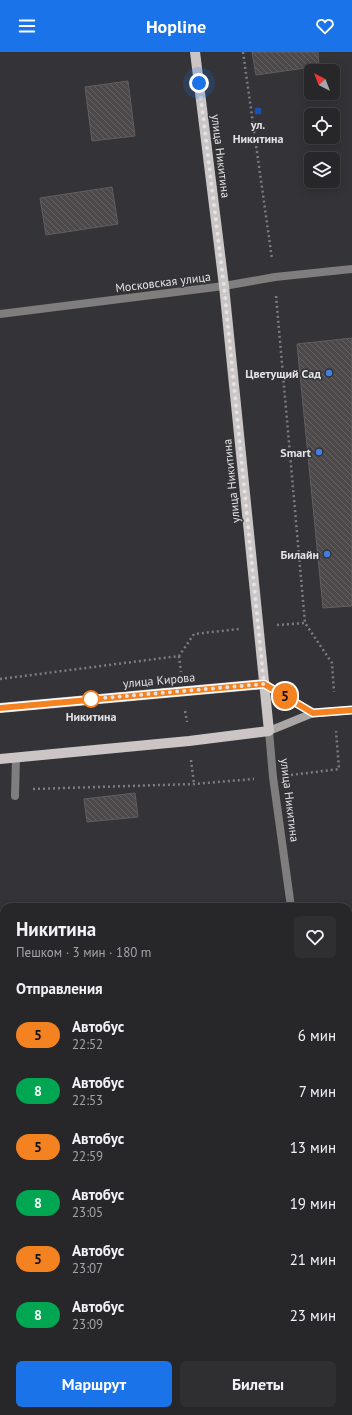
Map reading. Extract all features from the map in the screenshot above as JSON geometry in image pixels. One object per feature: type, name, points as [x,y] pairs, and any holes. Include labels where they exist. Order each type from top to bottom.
[{"type":"main road","name":"улица Никитина","points":[[195,52],[224,286],[269,731]]},
{"type":"main road","points":[[264,684],[313,713]]},
{"type":"main road","name":"улица Кирова","points":[[0,708],[264,684]]},
{"type":"main road","points":[[0,759],[189,741],[269,731],[313,713],[352,710]]},
{"type":"street","name":"Московская улица","points":[[0,314],[224,286],[275,277],[352,269]]},
{"type":"street","name":"улица Никитина","points":[[269,731],[273,777],[290,903]]},
{"type":"street","points":[[15,793],[16,757]]},
{"type":"path","points":[[15,793],[194,784],[339,769],[332,664],[305,623],[275,277],[243,52]]},
{"type":"path","points":[[0,679],[179,656],[194,634],[305,623]]},
{"type":"building","points":[[252,52],[318,52],[319,64],[304,64],[304,68],[256,75]]},
{"type":"building","points":[[128,81],[135,136],[92,141],[85,87]]},
{"type":"building","points":[[112,187],[118,224],[46,235],[40,198]]},
{"type":"building","points":[[352,338],[352,606],[323,608],[297,344]]},
{"type":"building","points":[[135,793],[138,817],[87,822],[84,799]]},
{"type":"bus line","name":"5","points":[[0,708],[264,684],[313,713],[352,710]]},
{"type":"place","name":"ул. Никитина","points":[[258,111]]},
{"type":"place","name":"Цветущий Сад","points":[[329,373]]},
{"type":"place","name":"Smart","points":[[319,452]]},
{"type":"place","name":"Билайн","points":[[327,554]]},
{"type":"place","name":"Никитина","points":[[91,699]]},
{"type":"route","points":[[91,699],[264,684],[224,286],[199,83]]}]
